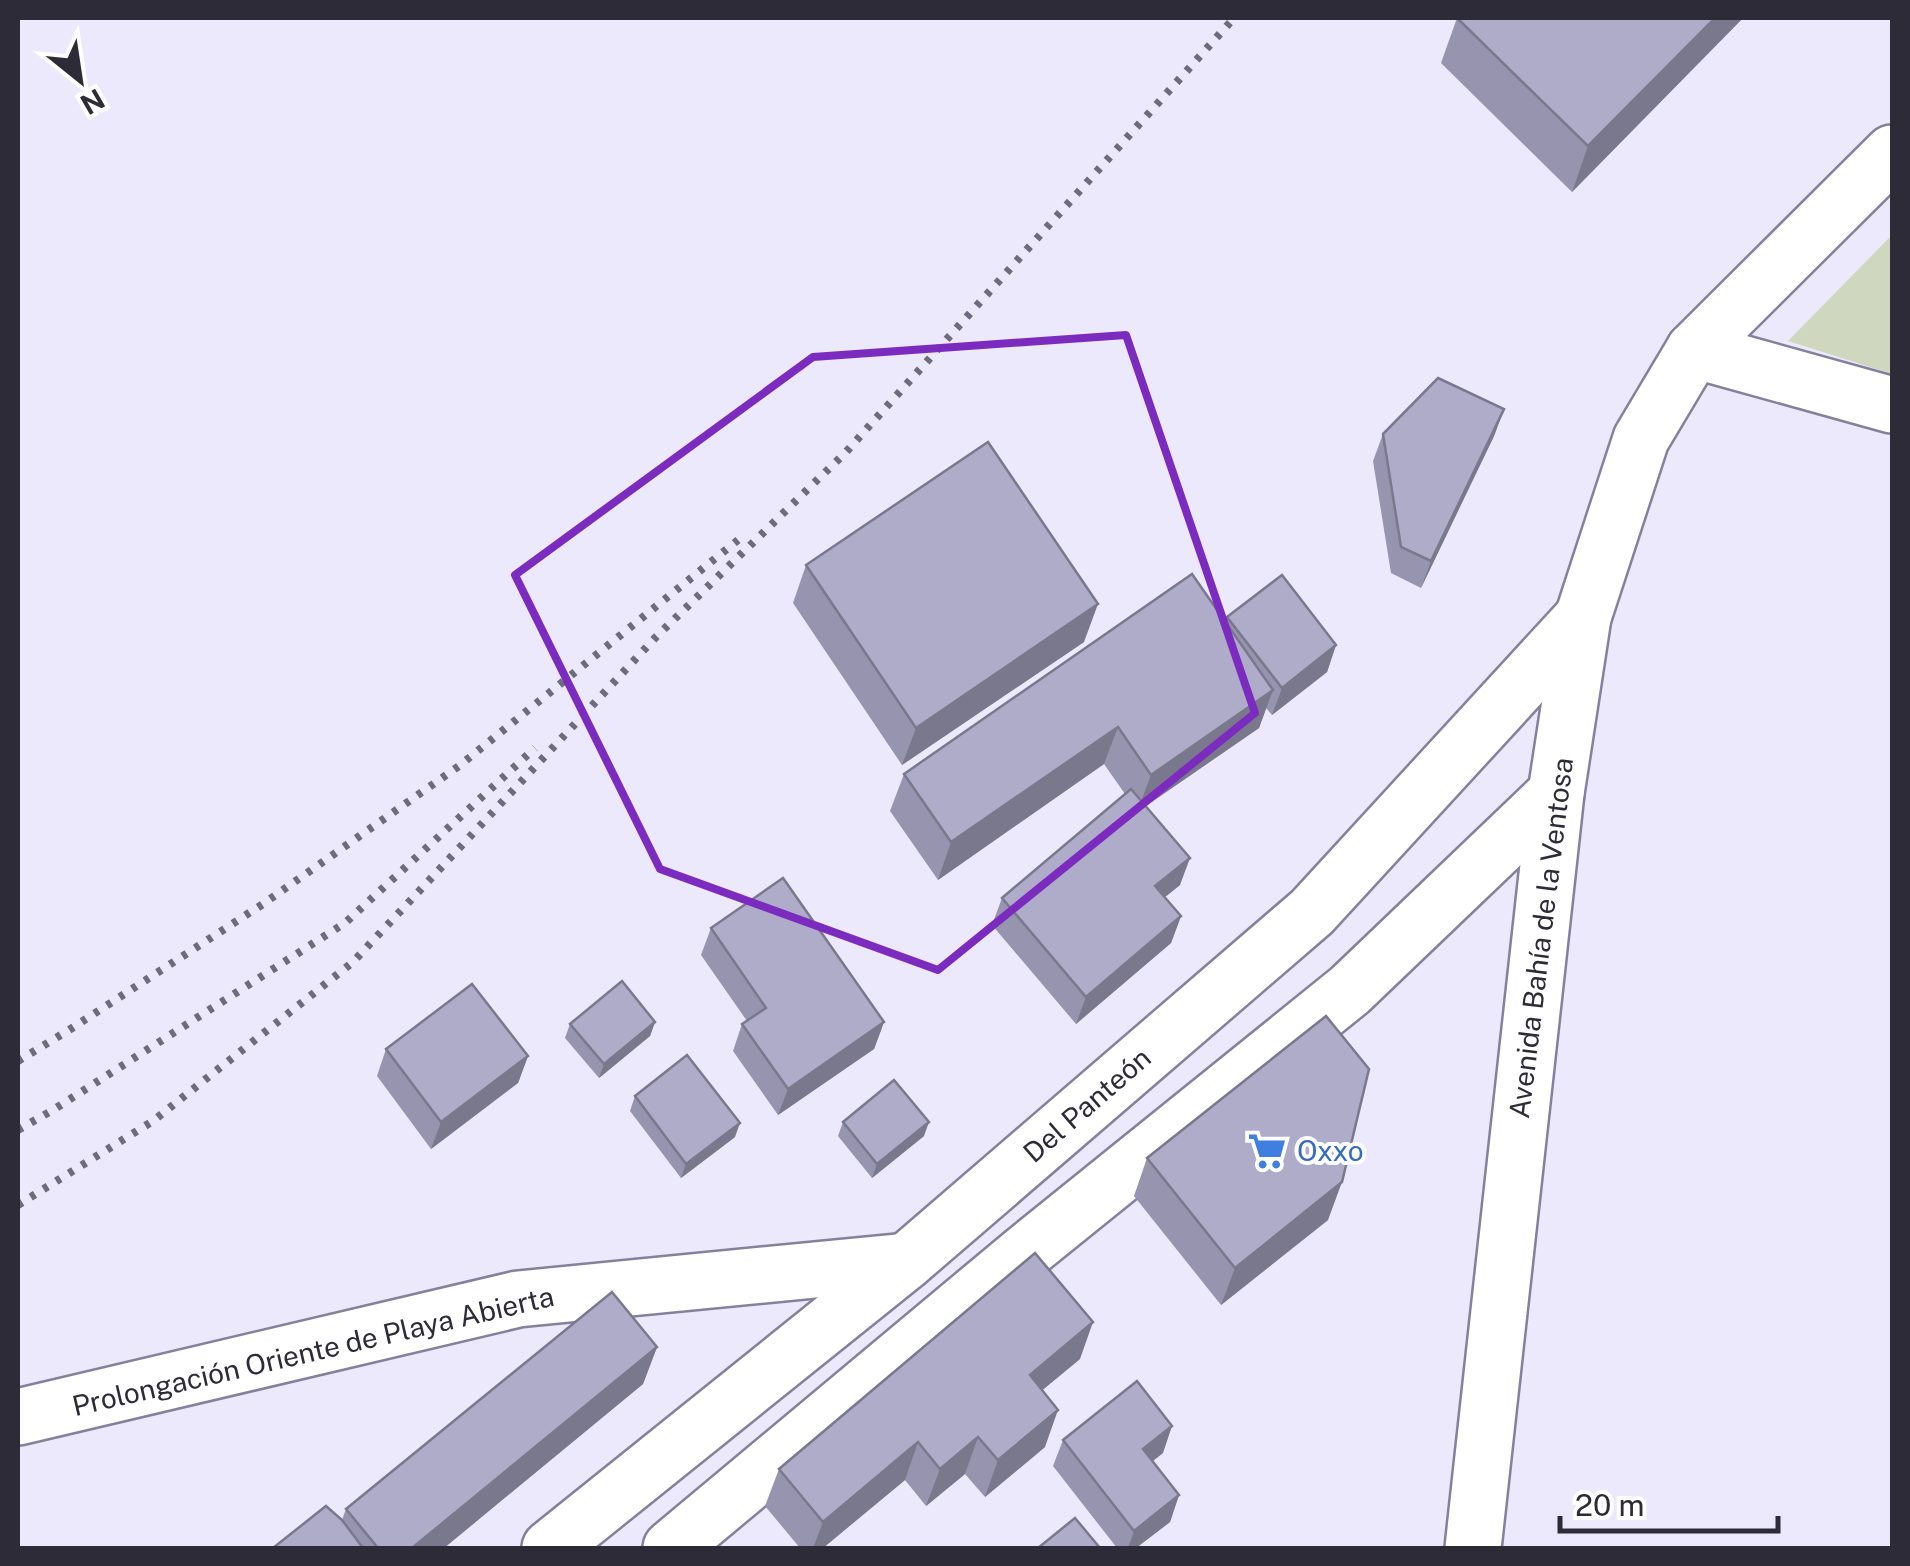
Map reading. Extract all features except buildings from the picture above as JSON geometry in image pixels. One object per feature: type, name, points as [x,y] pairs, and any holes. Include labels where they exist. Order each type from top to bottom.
[{"type":"street","name":"Avenida Bahía de la Ventosa","points":[[1473,1548],[1556,793],[1583,617],[1642,438],[1694,350],[1892,153]]},
{"type":"street","points":[[1694,350],[1892,405]]},
{"type":"street","name":"Del Panteón","points":[[550,1548],[908,1261],[1312,912],[1583,617]]},
{"type":"street","points":[[671,1548],[1008,1266],[1350,990],[1556,793]]},
{"type":"street","name":"Prolongación Oriente de Playa Abierta","points":[[18,1418],[518,1299],[908,1261]]},
{"type":"highlighted area","points":[[1126,335],[1255,713],[938,970],[660,869],[515,575],[813,357]]},
{"type":"green space","points":[[1892,235],[1892,374],[1788,341]]},
{"type":"railway","points":[[18,1205],[153,1121],[353,962],[656,637],[846,452],[1234,18]]},
{"type":"railway","points":[[18,1061],[263,904],[459,766],[738,540]]},
{"type":"railway","points":[[18,1130],[345,923],[535,748]]},
{"type":"place","name":"Oxxo","points":[[1267,1151]]}]
